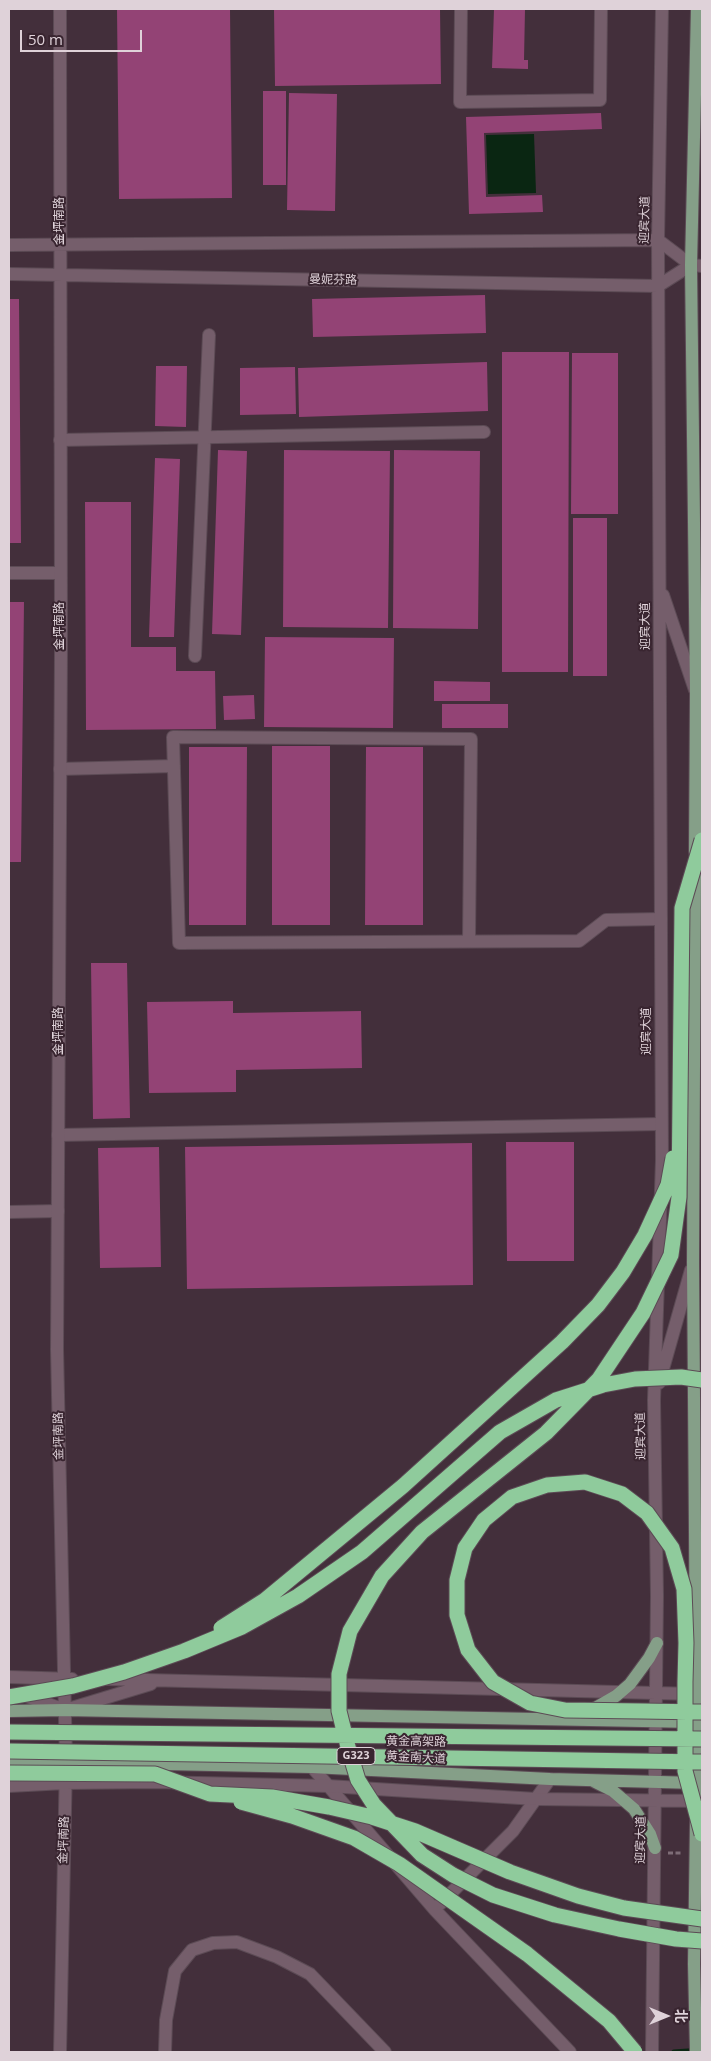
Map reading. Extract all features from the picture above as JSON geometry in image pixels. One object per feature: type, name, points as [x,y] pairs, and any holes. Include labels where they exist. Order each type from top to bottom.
[{"type":"highway","points":[[702,840],[682,908],[680,1197],[671,1255],[643,1313],[599,1380],[546,1432],[422,1532],[382,1576],[350,1631],[339,1674],[339,1711],[358,1780],[374,1804],[422,1855],[453,1875],[494,1895],[555,1915],[619,1929],[676,1939],[702,1941]]},
{"type":"highway","points":[[184,1652],[265,1600],[404,1486],[562,1342],[598,1305],[623,1272],[645,1235],[668,1186],[680,1122]]},
{"type":"highway","points":[[9,1697],[73,1686],[184,1652],[242,1627],[298,1596],[362,1552],[500,1432],[556,1400],[603,1385],[635,1379],[681,1377],[702,1380]]},
{"type":"highway","points":[[700,1719],[694,1712],[685,1712],[642,1711],[565,1710],[530,1703],[494,1682],[468,1650],[457,1615],[457,1580],[465,1548],[484,1520],[512,1497],[547,1485],[585,1482],[622,1494],[647,1513],[672,1548],[684,1589],[686,1643],[685,1682],[685,1712],[685,1742],[686,1772],[702,1834]]},
{"type":"highway","name":"黄金高架路","points":[[9,1732],[702,1739]]},
{"type":"highway","name":"黄金高架路","points":[[9,1751],[702,1762]]},
{"type":"highway","points":[[9,1774],[81,1772],[155,1774],[210,1794],[292,1816],[354,1838],[399,1864],[527,1954],[609,2021],[635,2052]]},
{"type":"highway","points":[[210,1794],[272,1797],[372,1817],[415,1831],[510,1872],[578,1896],[624,1908],[702,1919]]},
{"type":"main road","points":[[696,2052],[694,1964],[700,1782],[693,1262],[697,9]]},
{"type":"main road","points":[[569,1720],[602,1706],[618,1694],[640,1672],[657,1643]]},
{"type":"main road","points":[[9,1711],[65,1710],[656,1722],[700,1719]]},
{"type":"main road","name":"黄金南大道","points":[[9,1763],[66,1762],[312,1767],[550,1779],[700,1782]]},
{"type":"main road","points":[[588,1780],[613,1791],[626,1801],[643,1821],[655,1848]]},
{"type":"street","name":"金坪南路","points":[[60,9],[60,769],[57,1349],[66,1762],[60,2052]]},
{"type":"street","points":[[461,9],[460,102],[600,100],[601,9]]},
{"type":"street","name":"迎宾大道","points":[[652,2052],[657,1694],[654,1400],[662,1124],[658,240],[662,9]]},
{"type":"street","points":[[9,246],[658,240],[697,266],[658,286]]},
{"type":"street","name":"曼妮芬路","points":[[9,274],[658,286]]},
{"type":"street","points":[[195,656],[209,335]]},
{"type":"street","points":[[60,440],[484,432]]},
{"type":"street","points":[[9,573],[60,573]]},
{"type":"street","points":[[659,586],[696,693]]},
{"type":"street","points":[[470,940],[471,739],[174,737],[179,943],[470,940],[579,941],[606,920],[661,919]]},
{"type":"street","points":[[60,769],[174,766]]},
{"type":"street","points":[[58,1135],[662,1124]]},
{"type":"street","points":[[9,1212],[58,1211]]},
{"type":"street","points":[[654,1400],[693,1262]]},
{"type":"street","points":[[9,1677],[618,1694],[699,1694]]},
{"type":"street","points":[[9,1690],[65,1710],[162,1681]]},
{"type":"street","points":[[9,1774],[66,1762],[155,1782]]},
{"type":"street","points":[[312,1767],[435,1910],[570,2052]]},
{"type":"street","points":[[435,1910],[512,1831],[550,1779]]},
{"type":"street","points":[[9,1786],[155,1782],[328,1786],[536,1799],[699,1801]]},
{"type":"street","points":[[165,2052],[166,2020],[175,1971],[192,1950],[213,1943],[237,1942],[277,1956],[310,1974],[385,2052]]},
{"type":"shaded area","points":[[534,134],[536,193],[488,194],[486,135]]},
{"type":"building","points":[[117,9],[230,9],[232,198],[119,199]]},
{"type":"building","points":[[274,9],[440,9],[441,84],[275,86]]},
{"type":"building","points":[[494,9],[525,9],[524,60],[528,60],[528,69],[492,68]]},
{"type":"building","points":[[263,91],[286,91],[286,185],[263,185]]},
{"type":"building","points":[[289,93],[337,94],[335,211],[287,210]]},
{"type":"building","points":[[601,113],[602,129],[484,133],[486,197],[542,195],[543,212],[469,214],[466,117]]},
{"type":"building","points":[[485,295],[486,333],[313,337],[312,299]]},
{"type":"building","points":[[9,299],[19,299],[21,543],[9,543]]},
{"type":"building","points":[[502,352],[569,352],[568,672],[502,672]]},
{"type":"building","points":[[572,353],[618,353],[618,514],[571,514]]},
{"type":"building","points":[[487,362],[488,411],[299,417],[298,368]]},
{"type":"building","points":[[156,366],[187,366],[186,427],[155,426]]},
{"type":"building","points":[[295,367],[296,414],[240,415],[240,368]]},
{"type":"building","points":[[218,450],[247,451],[241,635],[212,634]]},
{"type":"building","points":[[284,450],[390,451],[388,628],[283,627]]},
{"type":"building","points":[[394,450],[480,451],[478,629],[393,628]]},
{"type":"building","points":[[155,458],[180,459],[174,637],[149,637]]},
{"type":"building","points":[[85,502],[131,502],[131,647],[176,647],[176,671],[215,671],[216,729],[86,730]]},
{"type":"building","points":[[573,518],[607,518],[607,676],[573,676]]},
{"type":"building","points":[[9,602],[24,602],[21,862],[9,862]]},
{"type":"building","points":[[265,637],[394,638],[393,728],[264,727]]},
{"type":"building","points":[[434,681],[490,682],[490,701],[434,701]]},
{"type":"building","points":[[254,695],[255,719],[224,720],[223,696]]},
{"type":"building","points":[[442,704],[508,704],[508,728],[442,728]]},
{"type":"building","points":[[272,746],[330,746],[330,925],[272,925]]},
{"type":"building","points":[[189,747],[247,747],[246,925],[189,925]]},
{"type":"building","points":[[366,747],[423,747],[423,925],[365,925]]},
{"type":"building","points":[[91,963],[127,963],[130,1118],[93,1119]]},
{"type":"building","points":[[233,1001],[233,1013],[361,1011],[362,1068],[236,1070],[236,1092],[149,1093],[147,1002]]},
{"type":"building","points":[[506,1142],[574,1142],[574,1261],[507,1261]]},
{"type":"building","points":[[472,1143],[473,1285],[187,1289],[185,1147]]},
{"type":"building","points":[[159,1147],[161,1267],[100,1268],[98,1148]]},
{"type":"waterway","points":[[674,2052],[702,2050]]}]
